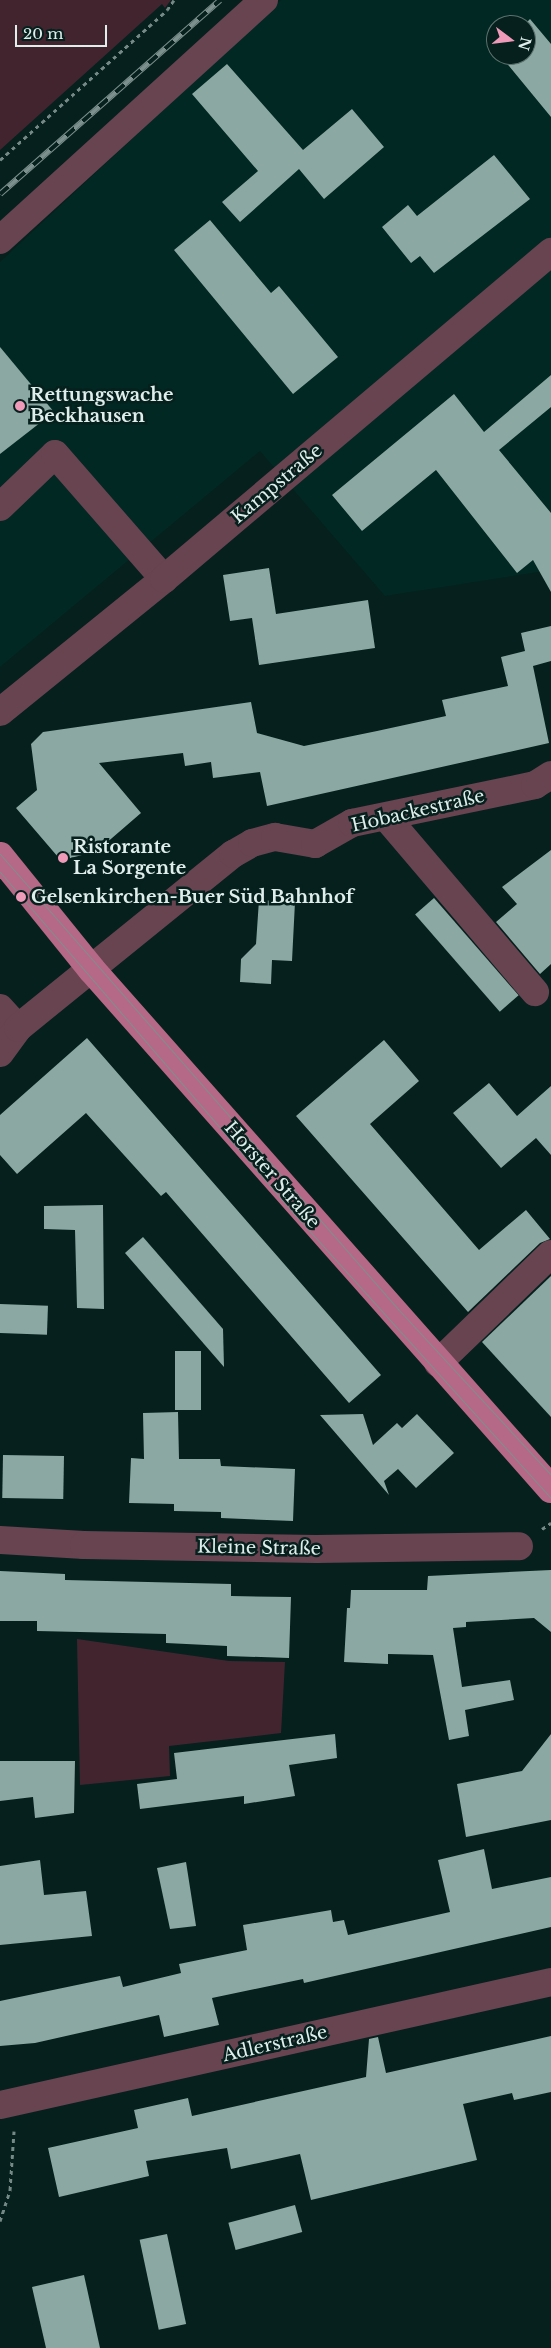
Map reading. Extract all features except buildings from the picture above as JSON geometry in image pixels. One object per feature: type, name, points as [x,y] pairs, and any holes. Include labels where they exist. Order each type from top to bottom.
[{"type":"main road","name":"Horster Straße","points":[[0,856],[92,970],[551,1489]]},
{"type":"street","points":[[0,240],[264,0]]},
{"type":"street","name":"Kampstraße","points":[[0,712],[164,579],[551,252]]},
{"type":"street","points":[[0,507],[55,454],[164,579]]},
{"type":"street","name":"Hobackestraße","points":[[0,1053],[18,1028],[233,854],[252,843],[275,837],[315,844],[352,823],[535,785],[551,775]]},
{"type":"street","points":[[386,817],[535,992]]},
{"type":"street","points":[[0,1008],[18,1028]]},
{"type":"street","points":[[438,1363],[551,1254]]},
{"type":"street","name":"Kleine Straße","points":[[0,1540],[84,1545],[316,1549],[519,1546]]},
{"type":"street","name":"Adlerstraße","points":[[4,2104],[551,1982]]},
{"type":"path","points":[[0,160],[167,10],[174,0]]},
{"type":"path","points":[[0,2221],[10,2190],[14,2153],[4,2104]]},
{"type":"shaded area","points":[[0,0],[171,0],[165,8],[162,4],[0,150]]},
{"type":"shaded area","points":[[281,0],[551,0],[551,570],[385,596],[260,451],[0,667],[0,262]]},
{"type":"shaded area","points":[[77,1639],[229,1661],[285,1662],[281,1733],[169,1746],[170,1776],[80,1785]]},
{"type":"tram line","points":[[0,854],[398,1309],[551,1475]]},
{"type":"tram line","points":[[0,872],[296,1216],[551,1498]]},
{"type":"railway","points":[[0,194],[220,0]]},
{"type":"place","name":"Rettungswache Beckhausen","points":[[20,406]]},
{"type":"place","name":"Ristorante La Sorgente","points":[[63,858]]},
{"type":"place","name":"Gelsenkirchen-Buer Süd Bahnhof","points":[[21,897]]}]
